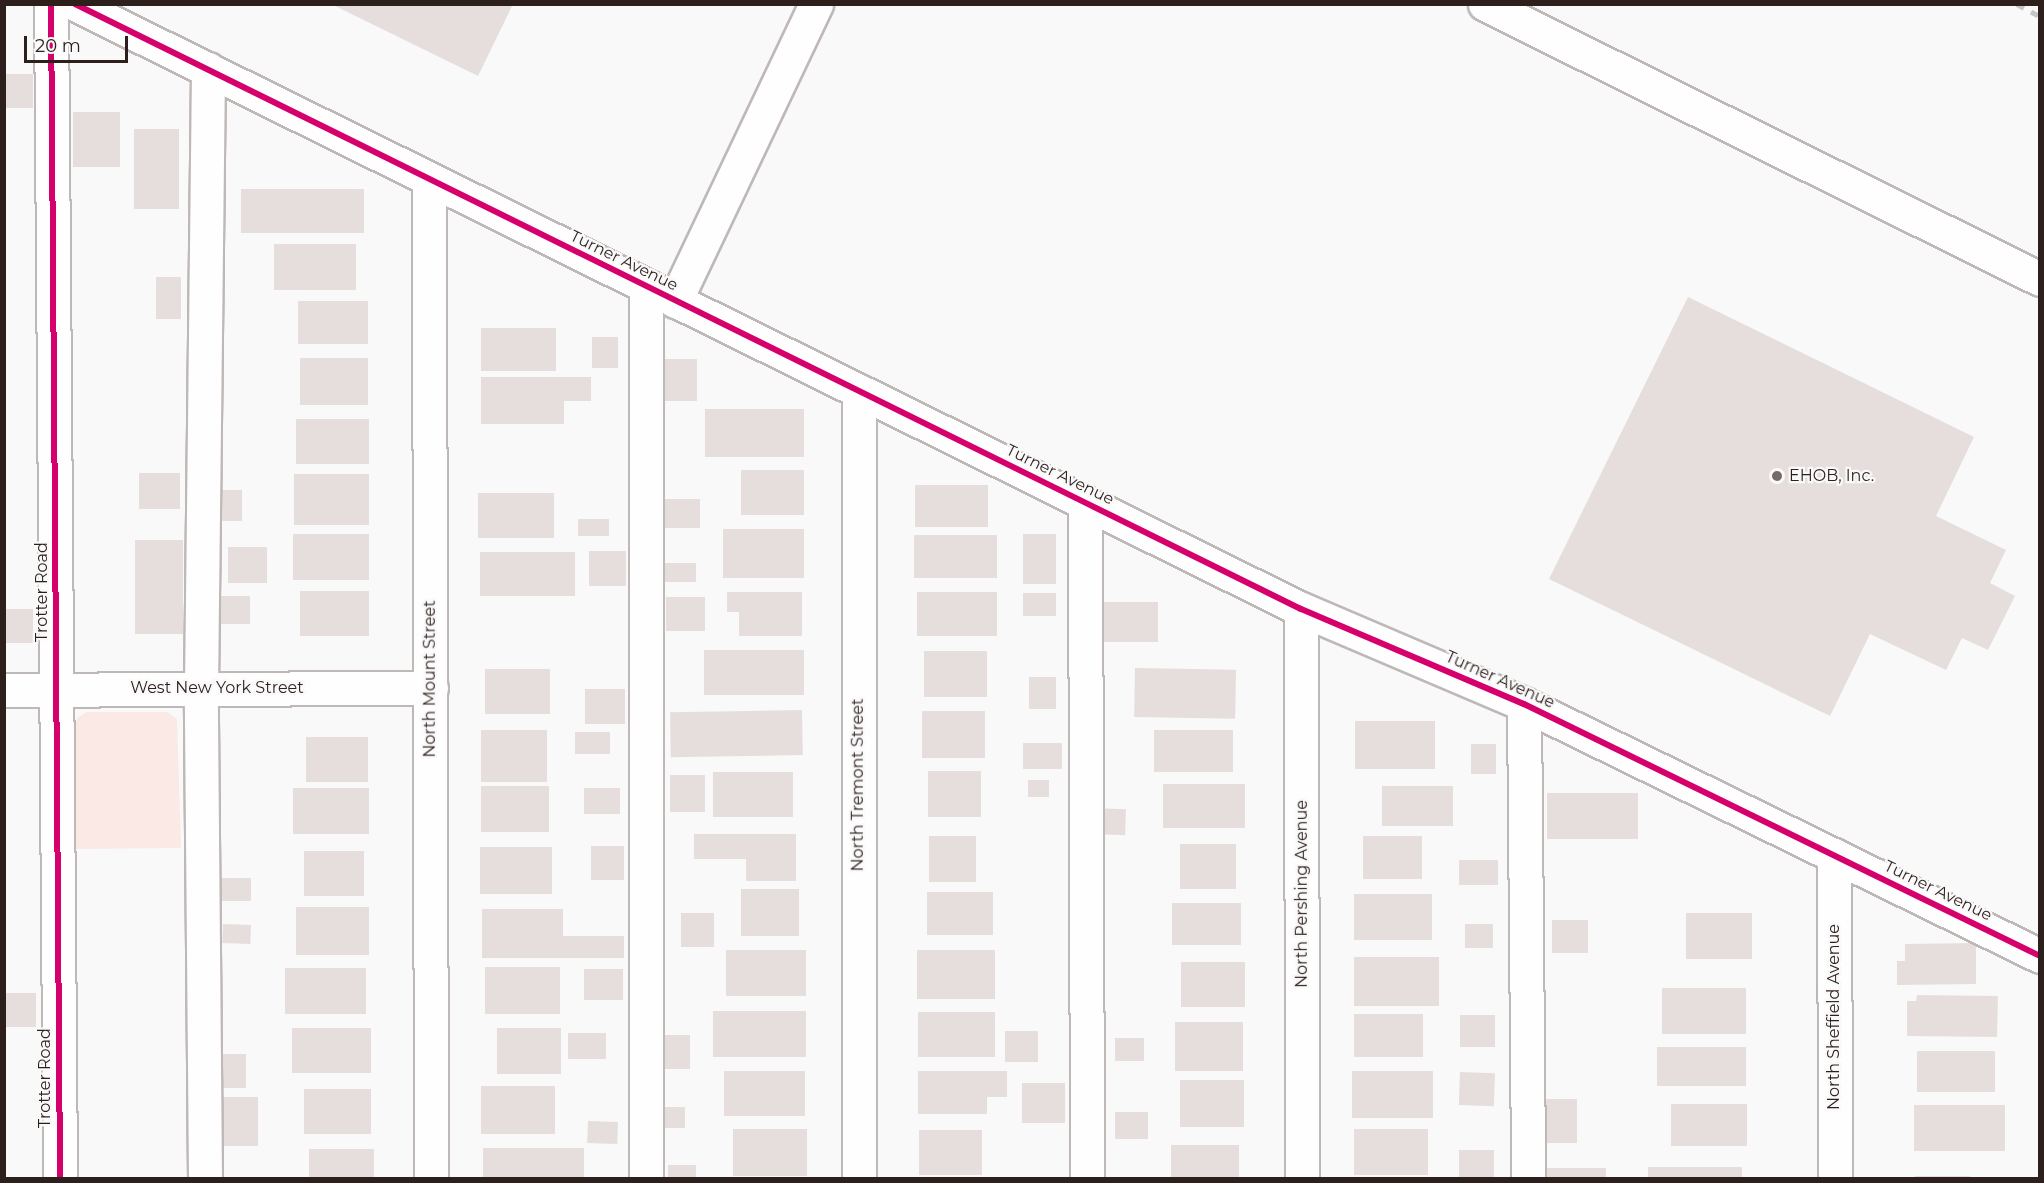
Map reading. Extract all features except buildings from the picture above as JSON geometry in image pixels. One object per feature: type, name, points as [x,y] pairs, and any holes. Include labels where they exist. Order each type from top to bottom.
[{"type":"street","name":"Trotter Road","points":[[51,4],[60,1179]]},
{"type":"street","name":"Turner Avenue","points":[[75,4],[1301,609],[1524,704],[2040,956]]},
{"type":"street","points":[[675,301],[816,4]]},
{"type":"street","points":[[1485,4],[2040,279]]},
{"type":"street","points":[[205,1179],[201,688],[208,69]]},
{"type":"street","name":"North Mount Street","points":[[429,180],[432,1179]]},
{"type":"street","points":[[646,287],[646,1179]]},
{"type":"street","name":"North Tremont Street","points":[[859,391],[859,1179]]},
{"type":"street","points":[[1085,502],[1087,1179]]},
{"type":"street","name":"North Pershing Avenue","points":[[1301,609],[1302,1179]]},
{"type":"street","name":"West New York Street","points":[[4,690],[430,688]]},
{"type":"street","points":[[1524,704],[1528,1179]]},
{"type":"street","name":"North Sheffield Avenue","points":[[1834,855],[1834,1179]]},
{"type":"shaded area","points":[[87,712],[167,712],[177,719],[181,848],[74,849],[75,725],[78,717]]},
{"type":"railway","points":[[2017,4],[2040,16]]},
{"type":"cycle path","points":[[51,4],[60,1178]]},
{"type":"cycle path","points":[[75,4],[1301,609],[1524,704],[2040,956]]},
{"type":"place","name":"EHOB, Inc.","points":[[1777,476]]}]
